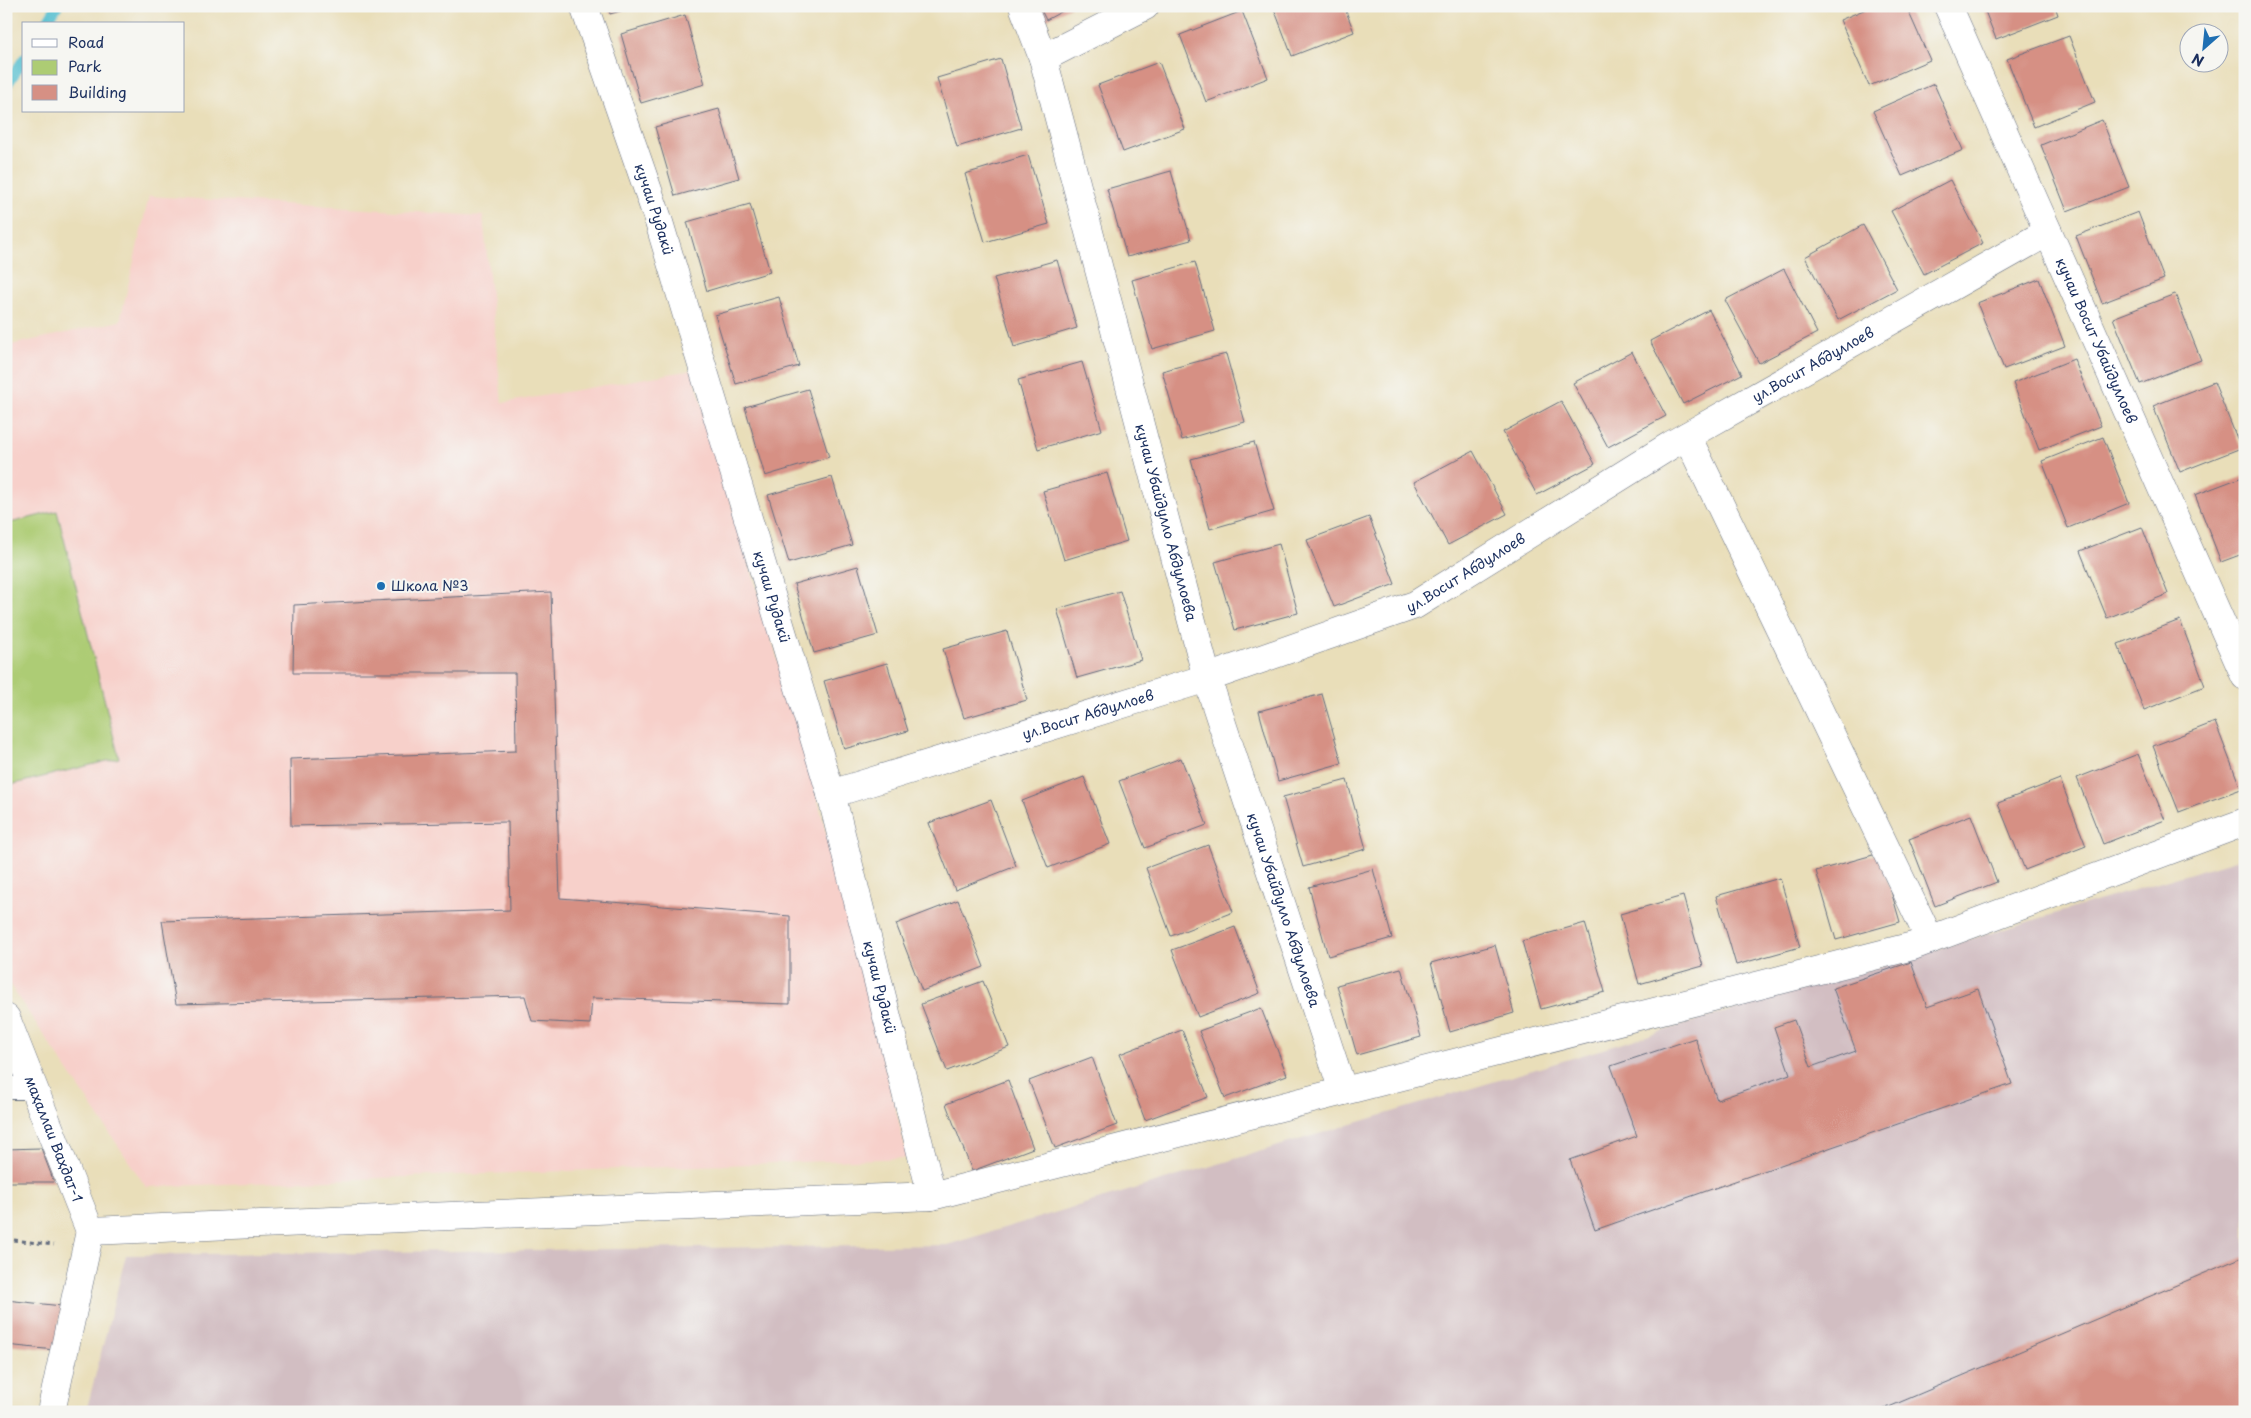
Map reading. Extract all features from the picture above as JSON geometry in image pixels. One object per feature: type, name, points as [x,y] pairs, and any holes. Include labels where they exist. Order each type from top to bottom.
[{"type":"street","name":"кучаи Рудакӣ","points":[[584,6],[658,219],[831,794],[932,1196]]},
{"type":"street","name":"кучаи Убайдулло Абдуллоева","points":[[1023,6],[1043,58],[1207,678],[1343,1091]]},
{"type":"street","points":[[1043,58],[1146,6]]},
{"type":"street","name":"кучаи Восит Убайдуллоев","points":[[1948,6],[2245,676]]},
{"type":"street","name":"ул.Восит Абдуллоев","points":[[831,794],[1207,678],[1415,605],[1687,436],[2048,232]]},
{"type":"street","points":[[1687,436],[1930,940]]},
{"type":"street","points":[[51,1412],[89,1240],[932,1196],[1912,946],[2245,822]]},
{"type":"street","name":"маҳаллаи Ваҳдат-1","points":[[6,1018],[34,1088],[89,1240]]},
{"type":"lane","points":[[6,1088],[34,1088]]},
{"type":"path","points":[[6,1239],[89,1240]]},
{"type":"shaded area","name":"Школа №3","points":[[149,196],[483,216],[502,403],[692,370],[810,769],[908,1158],[146,1187],[6,979],[6,346],[120,321]]},
{"type":"shaded area","points":[[2245,857],[2245,1412],[86,1412],[126,1255],[947,1245]]},
{"type":"green space","points":[[57,511],[119,758],[6,786],[6,524]]},
{"type":"building","points":[[608,6],[634,6],[634,7],[610,14]]},
{"type":"building","points":[[1039,6],[1072,6],[1046,20]]},
{"type":"building","points":[[1273,6],[1344,6],[1354,32],[1292,56]]},
{"type":"building","points":[[1873,6],[1906,6],[1930,60],[1869,86],[1840,20]]},
{"type":"building","points":[[1983,6],[2055,6],[2058,15],[1996,39]]},
{"type":"building","points":[[1242,11],[1268,78],[1206,102],[1180,35]]},
{"type":"building","points":[[685,15],[705,84],[641,103],[621,34]]},
{"type":"building","points":[[2069,36],[2095,102],[2034,127],[2007,59]]},
{"type":"building","points":[[1001,59],[1021,128],[957,147],[937,78]]},
{"type":"building","points":[[1159,62],[1185,129],[1123,152],[1098,85]]},
{"type":"building","points":[[1934,84],[1963,150],[1902,176],[1873,111]]},
{"type":"building","points":[[719,109],[739,178],[675,196],[655,127]]},
{"type":"building","points":[[2102,120],[2129,187],[2067,211],[2041,145]]},
{"type":"building","points":[[1028,155],[1049,224],[985,242],[965,174]]},
{"type":"building","points":[[1171,171],[1191,240],[1127,257],[1107,189]]},
{"type":"building","points":[[1950,180],[1983,243],[1924,274],[1891,211]]},
{"type":"building","points":[[750,204],[770,272],[707,291],[687,222]]},
{"type":"building","points":[[2138,212],[2164,279],[2102,303],[2076,236]]},
{"type":"building","points":[[1863,225],[1897,289],[1838,320],[1805,257]]},
{"type":"building","points":[[1057,260],[1077,328],[1014,347],[994,278]]},
{"type":"building","points":[[1195,262],[1215,331],[1152,349],[1132,280]]},
{"type":"building","points":[[1784,269],[1817,333],[1759,363],[1725,300]]},
{"type":"building","points":[[2039,279],[2065,346],[2004,369],[1977,303]]},
{"type":"building","points":[[2175,294],[2201,360],[2140,384],[2113,318]]},
{"type":"building","points":[[779,297],[799,366],[736,384],[715,315]]},
{"type":"building","points":[[1709,310],[1742,374],[1683,404],[1650,341]]},
{"type":"building","points":[[1632,352],[1666,416],[1608,447],[1573,383]]},
{"type":"building","points":[[1226,354],[1245,422],[1182,440],[1162,371]]},
{"type":"building","points":[[2074,359],[2101,426],[2039,450],[2013,383]]},
{"type":"building","points":[[1082,362],[1102,430],[1038,449],[1018,380]]},
{"type":"building","points":[[2214,382],[2241,448],[2180,472],[2153,406]]},
{"type":"building","points":[[808,389],[829,457],[765,476],[745,407]]},
{"type":"building","points":[[1561,401],[1595,464],[1537,495],[1503,432]]},
{"type":"building","points":[[2103,437],[2129,503],[2068,528],[2042,461]]},
{"type":"building","points":[[1254,442],[1274,511],[1210,529],[1191,459]]},
{"type":"building","points":[[1473,451],[1507,514],[1448,545],[1414,482]]},
{"type":"building","points":[[1107,473],[1127,541],[1064,560],[1043,491]]},
{"type":"building","points":[[2245,476],[2245,553],[2221,562],[2195,495]]},
{"type":"building","points":[[832,477],[852,545],[789,563],[768,495]]},
{"type":"building","points":[[1369,517],[1395,584],[1334,607],[1307,540]]},
{"type":"building","points":[[2142,527],[2168,594],[2107,618],[2080,551]]},
{"type":"building","points":[[1279,544],[1298,613],[1235,630],[1215,562]]},
{"type":"building","points":[[858,566],[878,635],[814,653],[794,584]]},
{"type":"building","points":[[1120,591],[1141,660],[1077,678],[1057,609]]},
{"type":"building","points":[[551,592],[560,898],[790,916],[790,1004],[592,998],[590,1024],[532,1021],[525,996],[176,1004],[162,921],[510,910],[508,822],[291,826],[290,759],[516,751],[515,673],[293,673],[294,605]]},
{"type":"building","points":[[2180,620],[2205,686],[2144,710],[2118,644]]},
{"type":"building","points":[[1007,631],[1027,700],[964,718],[943,649]]},
{"type":"building","points":[[887,663],[908,731],[844,749],[824,681]]},
{"type":"building","points":[[1322,694],[1342,763],[1278,781],[1259,711]]},
{"type":"building","points":[[2215,722],[2241,789],[2179,812],[2153,746]]},
{"type":"building","points":[[2138,754],[2165,820],[2103,844],[2077,778]]},
{"type":"building","points":[[1181,758],[1207,825],[1145,848],[1119,781]]},
{"type":"building","points":[[1084,777],[1110,844],[1048,868],[1022,801]]},
{"type":"building","points":[[2060,779],[2086,846],[2025,870],[1998,803]]},
{"type":"building","points":[[1347,780],[1366,849],[1303,867],[1283,797]]},
{"type":"building","points":[[991,800],[1016,866],[955,890],[929,823]]},
{"type":"building","points":[[1971,815],[1997,882],[1935,906],[1909,839]]},
{"type":"building","points":[[1208,845],[1233,912],[1171,936],[1146,868]]},
{"type":"building","points":[[1880,853],[1900,922],[1836,940],[1816,871]]},
{"type":"building","points":[[1373,869],[1392,938],[1328,956],[1309,887]]},
{"type":"building","points":[[1780,878],[1800,947],[1736,965],[1716,896]]},
{"type":"building","points":[[1683,896],[1703,966],[1639,984],[1620,914]]},
{"type":"building","points":[[958,900],[984,967],[922,991],[896,924]]},
{"type":"building","points":[[1585,923],[1605,992],[1541,1009],[1522,941]]},
{"type":"building","points":[[1235,927],[1260,993],[1198,1017],[1172,950]]},
{"type":"building","points":[[1495,945],[1514,1013],[1450,1032],[1431,963]]},
{"type":"building","points":[[1911,962],[1927,1007],[1978,989],[2012,1084],[1595,1230],[1570,1160],[1637,1136],[1611,1066],[1695,1038],[1717,1100],[1790,1074],[1774,1027],[1794,1020],[1811,1067],[1856,1051],[1833,988]]},
{"type":"building","points":[[1401,968],[1421,1037],[1357,1055],[1337,985]]},
{"type":"building","points":[[983,981],[1009,1047],[947,1071],[921,1004]]},
{"type":"building","points":[[1261,1008],[1287,1075],[1225,1098],[1199,1031]]},
{"type":"building","points":[[1182,1030],[1208,1097],[1145,1120],[1120,1054]]},
{"type":"building","points":[[1092,1057],[1117,1125],[1055,1148],[1029,1081]]},
{"type":"building","points":[[1008,1080],[1033,1148],[972,1171],[946,1104]]},
{"type":"building","points":[[41,1148],[54,1182],[6,1182],[6,1149]]},
{"type":"building","points":[[2245,1256],[2245,1412],[1877,1412]]},
{"type":"building","points":[[6,1300],[62,1306],[55,1350],[6,1345]]},
{"type":"waterway","points":[[47,22],[57,6]]},
{"type":"waterway","points":[[6,86],[22,62]]},
{"type":"place","name":"Школа №3","points":[[381,586]]}]
